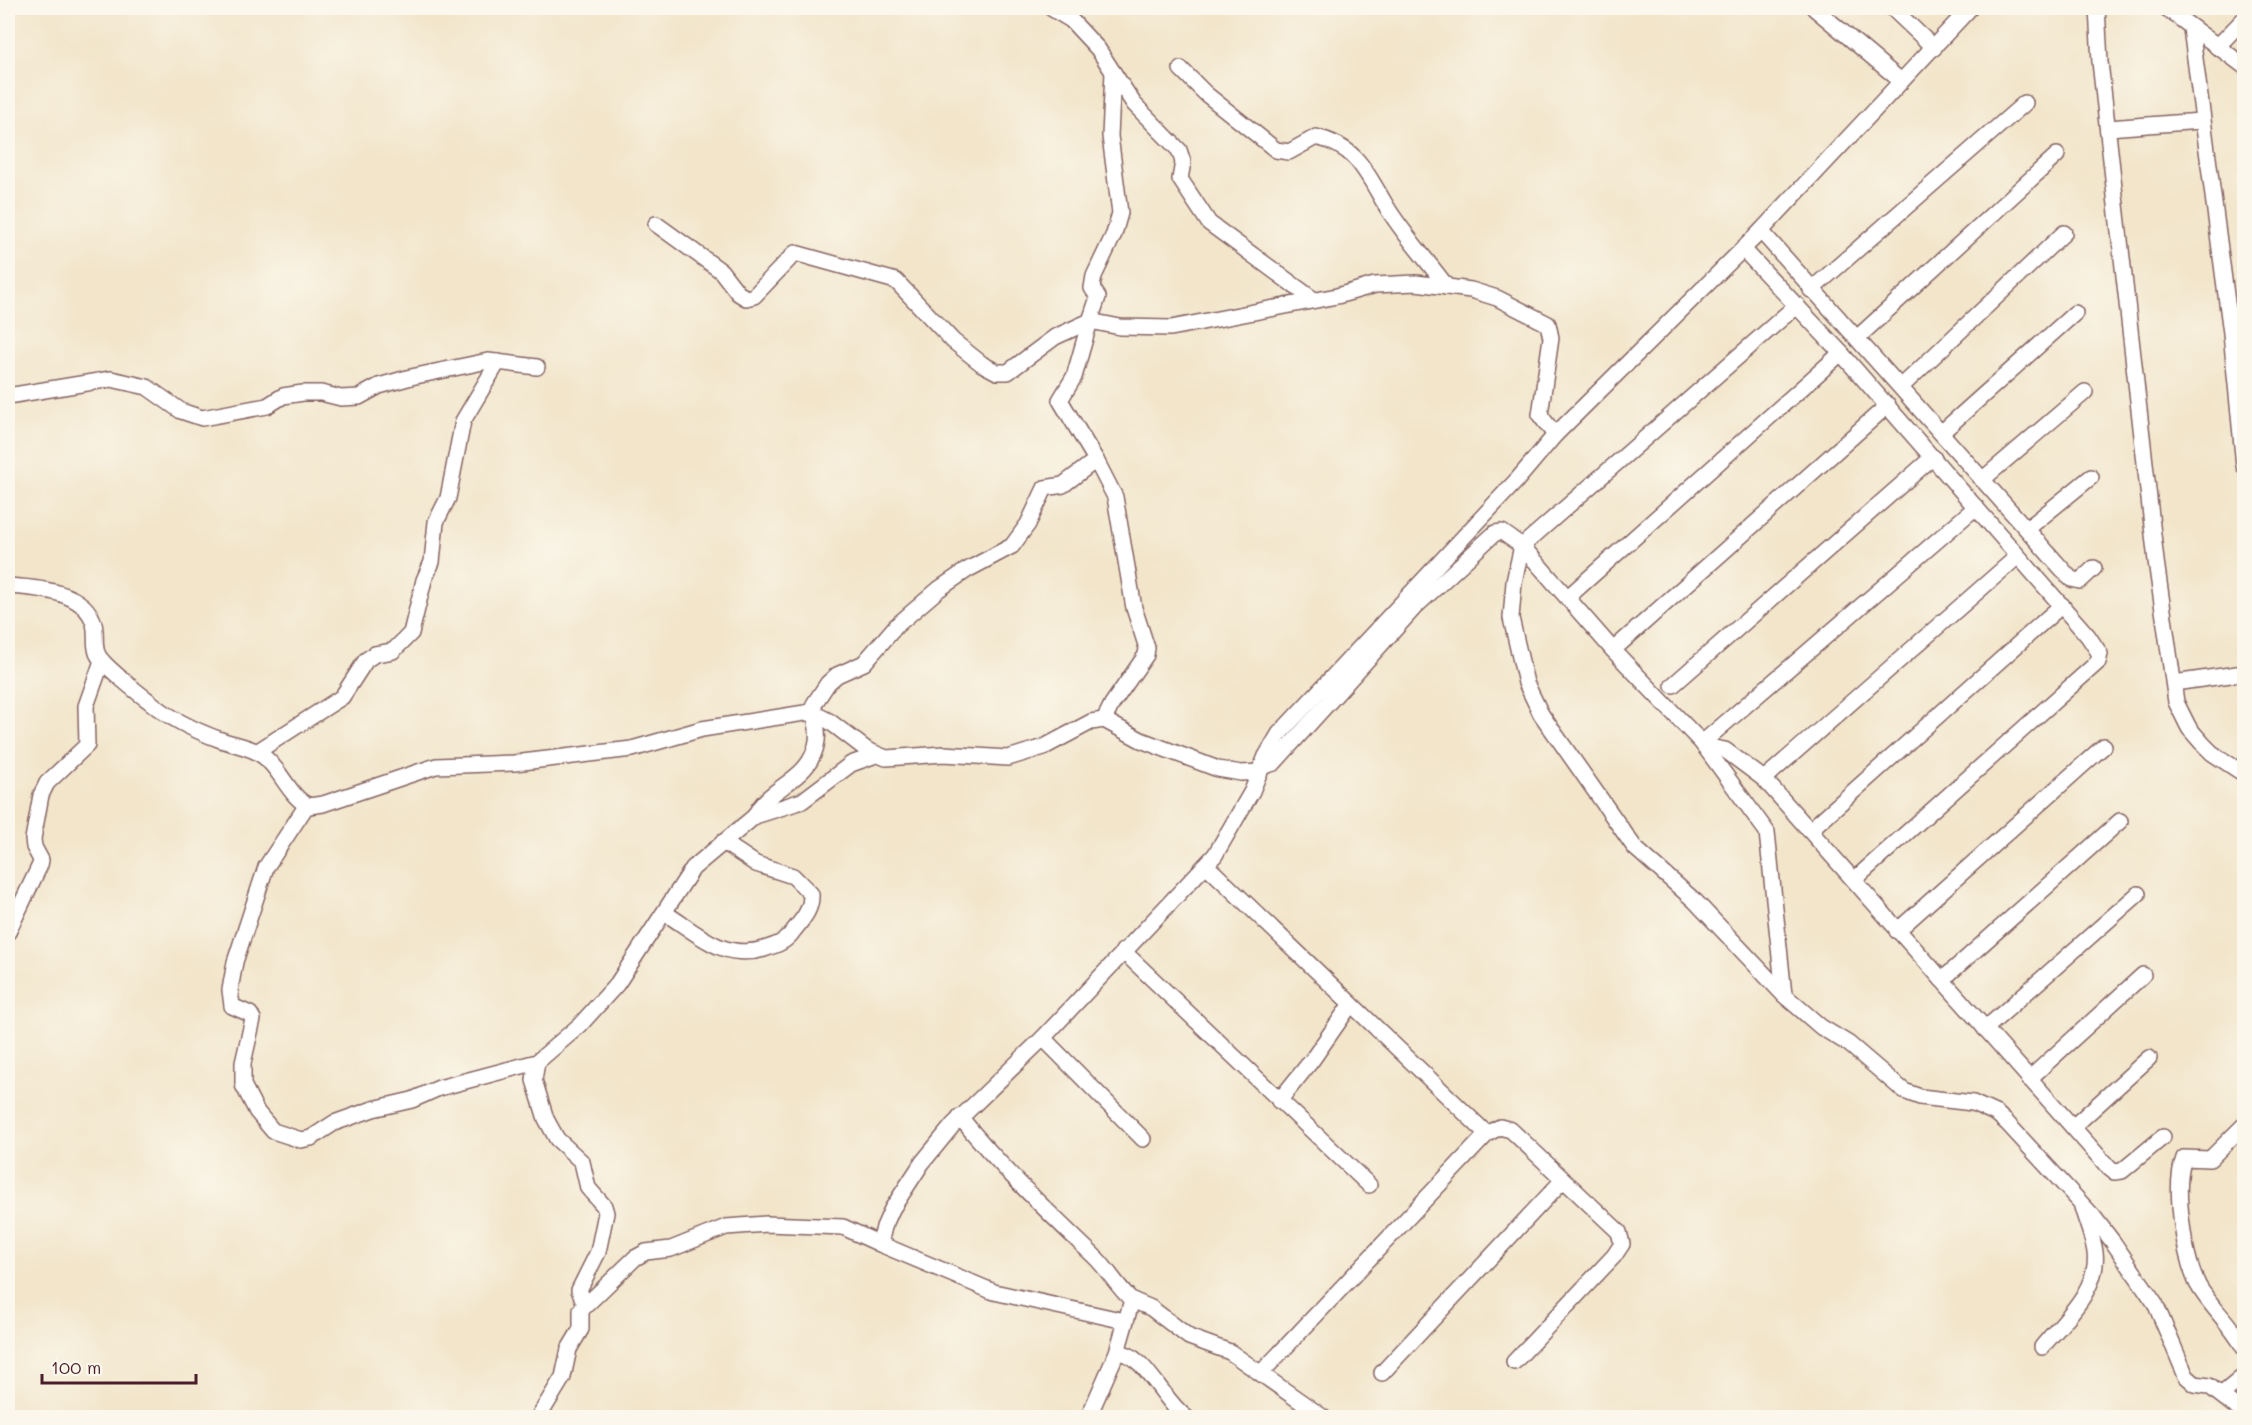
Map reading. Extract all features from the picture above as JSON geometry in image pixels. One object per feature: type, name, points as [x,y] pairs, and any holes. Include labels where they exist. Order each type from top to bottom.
[{"type":"street","points":[[1052,8],[1084,33],[1134,104],[1179,150],[1183,162],[1180,179],[1209,223],[1314,300]]},
{"type":"street","points":[[1814,8],[1901,81]]},
{"type":"street","points":[[1892,8],[1934,48]]},
{"type":"street","points":[[880,1244],[892,1209],[922,1163],[960,1118],[1043,1038],[1206,865],[1228,834],[1279,734],[1517,480],[1555,435],[1761,231],[1970,8]]},
{"type":"street","points":[[2097,8],[2100,62],[2156,561],[2176,702],[2189,728],[2212,753],[2244,774]]},
{"type":"street","points":[[2166,8],[2244,66]]},
{"type":"street","points":[[2217,46],[2244,19]]},
{"type":"street","points":[[2191,28],[2201,121],[2230,333],[2244,466]]},
{"type":"street","points":[[1181,69],[1206,94],[1276,150],[1288,152],[1316,137],[1327,140],[1348,152],[1364,166],[1388,209],[1447,287]]},
{"type":"street","points":[[1104,720],[1112,704],[1146,655],[1147,648],[1134,608],[1115,497],[1060,400],[1074,377],[1098,297],[1092,288],[1094,276],[1114,234],[1120,213],[1110,136],[1113,72]]},
{"type":"street","points":[[1811,290],[2025,103]]},
{"type":"street","points":[[2108,128],[2201,121]]},
{"type":"street","points":[[1857,338],[2057,154]]},
{"type":"street","points":[[656,224],[721,271],[738,293],[746,298],[754,296],[795,253],[896,281],[941,331],[981,364],[997,372],[1008,372],[1055,337],[1090,321],[1120,327],[1171,328],[1314,300],[1375,285],[1416,283],[1471,290],[1497,298],[1548,324],[1551,338],[1540,415],[1555,435]]},
{"type":"street","points":[[1761,231],[1811,290],[1902,387],[2074,582],[2080,581],[2094,568]]},
{"type":"street","points":[[1902,387],[2064,234]]},
{"type":"street","points":[[1743,249],[1888,405],[2062,605],[2100,654],[2098,662],[1854,880]]},
{"type":"street","points":[[1797,305],[1522,546],[1514,582],[1511,618],[1526,683],[1541,714],[1644,858],[1695,901],[1784,995],[1821,1027],[1849,1044],[1904,1091],[1920,1097],[1973,1102],[1997,1114],[2081,1204],[2112,1242],[2155,1303],[2186,1376],[2195,1384],[2209,1386],[2244,1413]]},
{"type":"street","points":[[1941,433],[2075,313]]},
{"type":"street","points":[[1568,597],[1841,353]]},
{"type":"street","points":[[8,396],[111,379],[147,387],[181,411],[202,418],[267,406],[283,396],[303,393],[321,393],[341,398],[360,397],[379,386],[411,377],[488,361],[537,367]]},
{"type":"street","points":[[258,752],[342,697],[366,660],[375,654],[393,651],[411,633],[424,580],[432,562],[436,522],[448,498],[463,421],[498,362]]},
{"type":"street","points":[[1982,480],[2085,392]]},
{"type":"street","points":[[1613,650],[1888,405]]},
{"type":"street","points":[[1672,685],[1933,457]]},
{"type":"street","points":[[755,816],[760,807],[803,771],[811,759],[818,730],[814,713],[815,701],[828,683],[837,675],[864,663],[896,626],[939,589],[967,570],[1012,546],[1028,524],[1045,488],[1063,485],[1096,460]]},
{"type":"street","points":[[2027,529],[2091,477]]},
{"type":"street","points":[[1703,745],[1976,507]]},
{"type":"street","points":[[8,586],[51,591],[80,604],[95,625],[95,646],[102,661],[169,715],[220,739],[258,752],[277,768],[296,796],[307,805],[323,804],[436,766],[514,763],[632,749],[702,729],[814,713],[876,755],[886,758],[944,754],[976,758],[1008,758],[1044,747],[1091,722],[1104,720],[1141,740],[1218,769],[1241,773],[1261,769],[1276,761],[1415,607],[1495,533],[1502,532],[1522,546],[1613,650],[1703,745],[1767,832],[1784,995]]},
{"type":"street","points":[[1764,779],[2018,556]]},
{"type":"street","points":[[1810,830],[2062,605]]},
{"type":"street","points":[[8,932],[40,865],[41,860],[34,847],[33,839],[44,788],[87,745],[86,706],[102,661]]},
{"type":"street","points":[[2174,683],[2244,673]]},
{"type":"street","points":[[1703,745],[1725,750],[1764,779],[2109,1168],[2119,1172],[2163,1137]]},
{"type":"street","points":[[1898,931],[2104,746]]},
{"type":"street","points":[[307,805],[269,860],[235,962],[230,990],[232,1006],[250,1014],[253,1020],[242,1077],[249,1098],[264,1123],[273,1131],[287,1138],[305,1139],[334,1123],[373,1109],[412,1100],[439,1088],[537,1062],[580,1025],[617,984],[693,868],[755,816],[802,801],[851,764],[876,755]]},
{"type":"street","points":[[1942,980],[2120,821]]},
{"type":"street","points":[[665,913],[715,947],[740,954],[779,944],[789,938],[807,914],[812,903],[812,894],[793,876],[756,864],[723,842]]},
{"type":"street","points":[[1206,865],[1487,1134]]},
{"type":"street","points":[[1985,1029],[2138,894]]},
{"type":"street","points":[[1123,951],[1369,1185]]},
{"type":"street","points":[[2029,1078],[2143,975]]},
{"type":"street","points":[[1279,1101],[1312,1060],[1351,1004]]},
{"type":"street","points":[[1043,1038],[1143,1139]]},
{"type":"street","points":[[2073,1127],[2149,1058]]},
{"type":"street","points":[[537,1062],[534,1080],[546,1119],[557,1139],[582,1162],[588,1188],[604,1206],[606,1213],[598,1252],[579,1290],[585,1304]]},
{"type":"street","points":[[960,1118],[984,1148],[1044,1210],[1098,1260],[1132,1300],[1151,1308],[1189,1337],[1230,1352],[1262,1372],[1324,1418]]},
{"type":"street","points":[[2244,1125],[2210,1159],[2184,1158],[2180,1175],[2186,1250],[2195,1279],[2231,1325],[2244,1348]]},
{"type":"street","points":[[1262,1372],[1487,1134],[1500,1127],[1511,1130],[1619,1232],[1622,1244],[1614,1256],[1514,1362]]},
{"type":"street","points":[[1382,1373],[1563,1180]]},
{"type":"street","points":[[2042,1347],[2083,1297],[2094,1275],[2095,1251],[2081,1204]]},
{"type":"street","points":[[538,1418],[563,1377],[566,1359],[580,1329],[580,1314],[585,1304],[635,1258],[646,1252],[671,1249],[726,1227],[767,1224],[843,1227],[994,1292],[1125,1321]]},
{"type":"street","points":[[1088,1418],[1117,1352],[1132,1300]]},
{"type":"street","points":[[1117,1352],[1132,1355],[1176,1409],[1187,1418]]},
{"type":"street","points":[[2221,1395],[2244,1376]]}]
